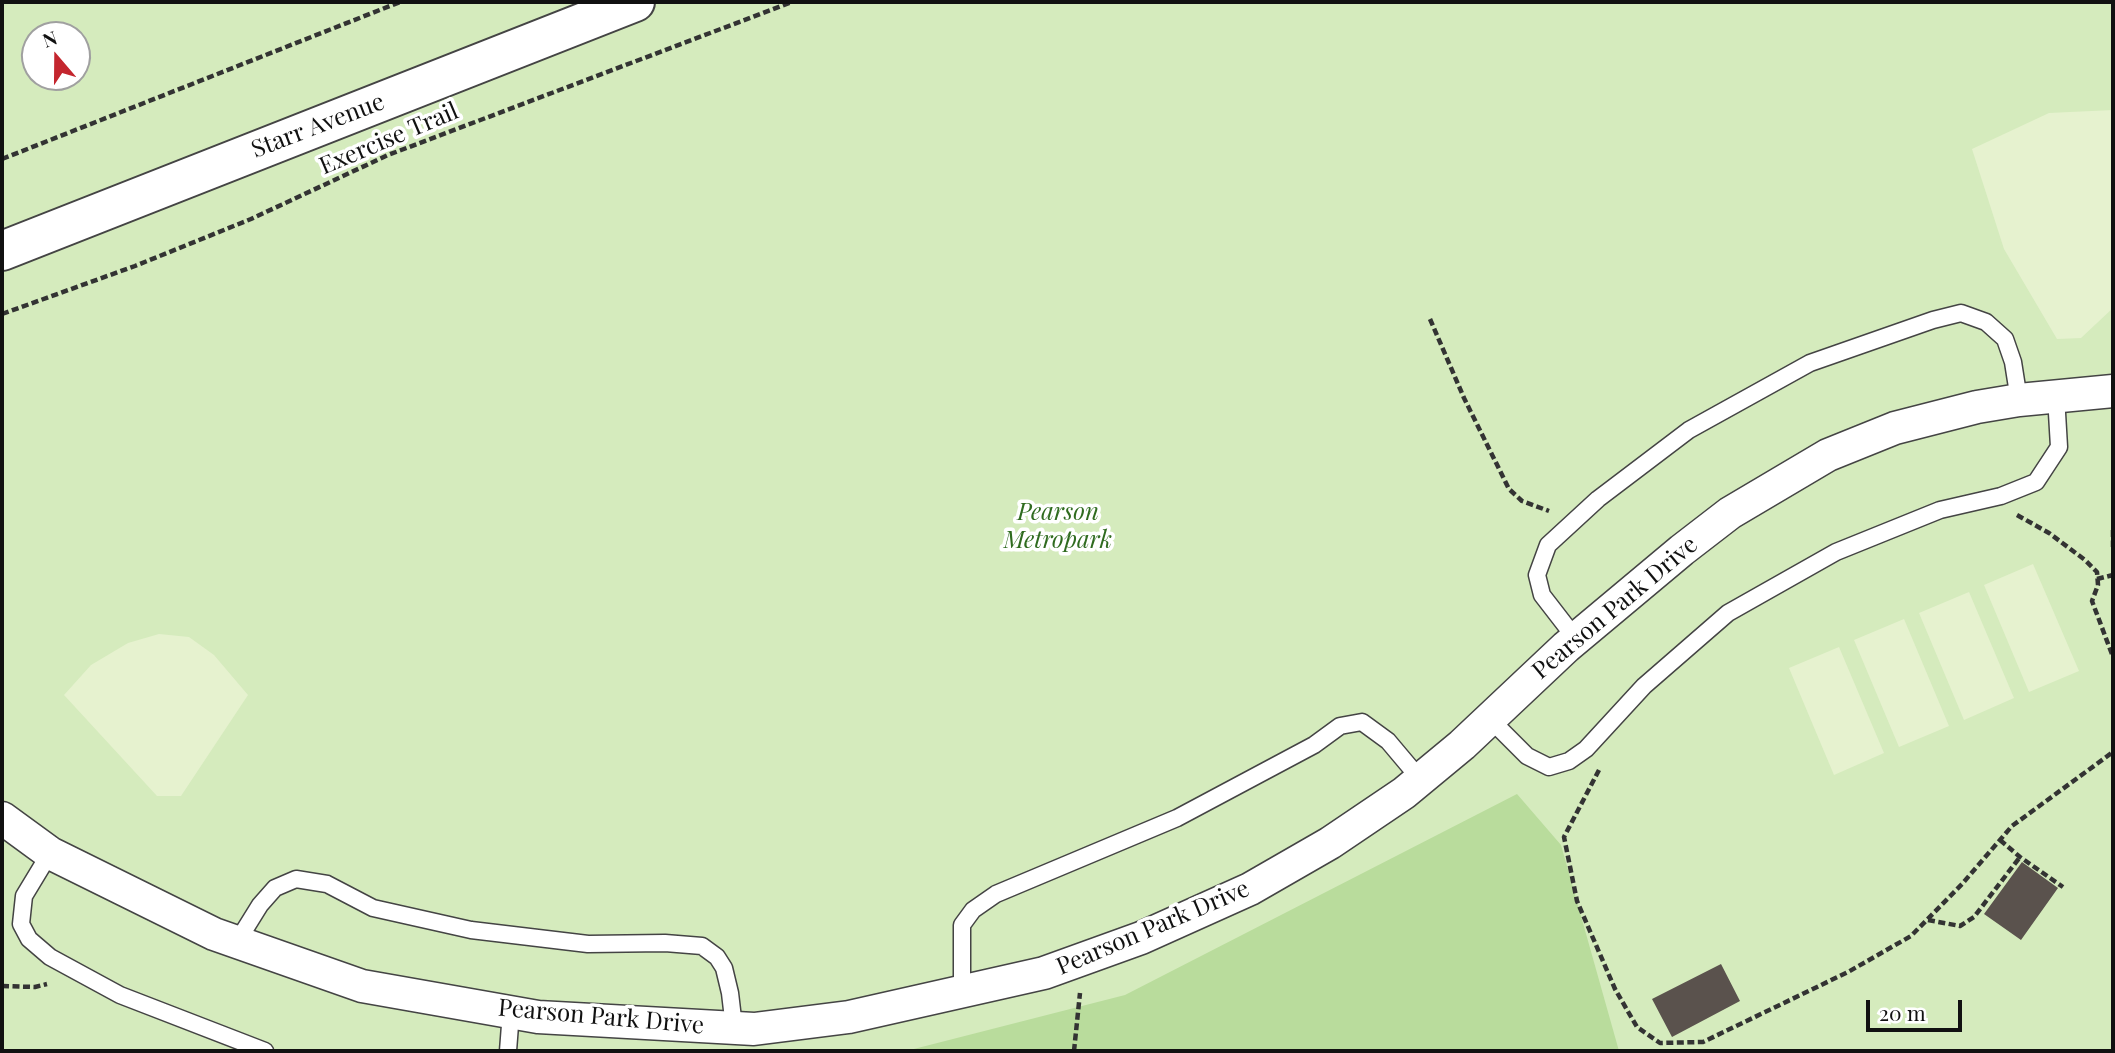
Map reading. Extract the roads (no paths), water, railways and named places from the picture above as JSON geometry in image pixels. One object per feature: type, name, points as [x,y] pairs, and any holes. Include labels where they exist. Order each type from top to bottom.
[{"type":"street","name":"Starr Avenue","points":[[2,251],[635,2]]},
{"type":"street","name":"Pearson Park Drive","points":[[2,818],[50,853],[214,934],[362,986],[538,1017],[754,1029],[849,1017],[1044,973],[1141,938],[1250,889],[1330,843],[1420,779],[1576,639],[1730,513],[1828,455],[1895,428],[1977,407],[2113,391]]},
{"type":"lane","points":[[1576,639],[1542,595],[1537,575],[1548,545],[1598,499],[1689,430],[1810,363],[1933,320],[1961,313],[1986,322],[2005,339],[2013,362],[2019,400]]},
{"type":"lane","points":[[1490,719],[1527,756],[1549,767],[1569,761],[1586,749],[1643,686],[1728,613],[1836,552],[1941,510],[2001,496],[2036,482],[2059,447],[2056,396]]},
{"type":"lane","points":[[962,993],[962,925],[973,910],[996,894],[1177,818],[1314,745],[1340,726],[1362,722],[1388,741],[1420,779]]},
{"type":"lane","points":[[50,853],[24,896],[21,924],[29,939],[50,957],[120,996],[265,1051]]},
{"type":"lane","points":[[237,942],[275,888],[296,879],[327,884],[373,908],[471,930],[588,944],[664,943],[702,946],[716,957],[724,968],[734,1027]]},
{"type":"lane","points":[[508,1051],[511,1012]]},
{"type":"park label","name":"Pearson Metropark","points":[[1058,527]]}]
